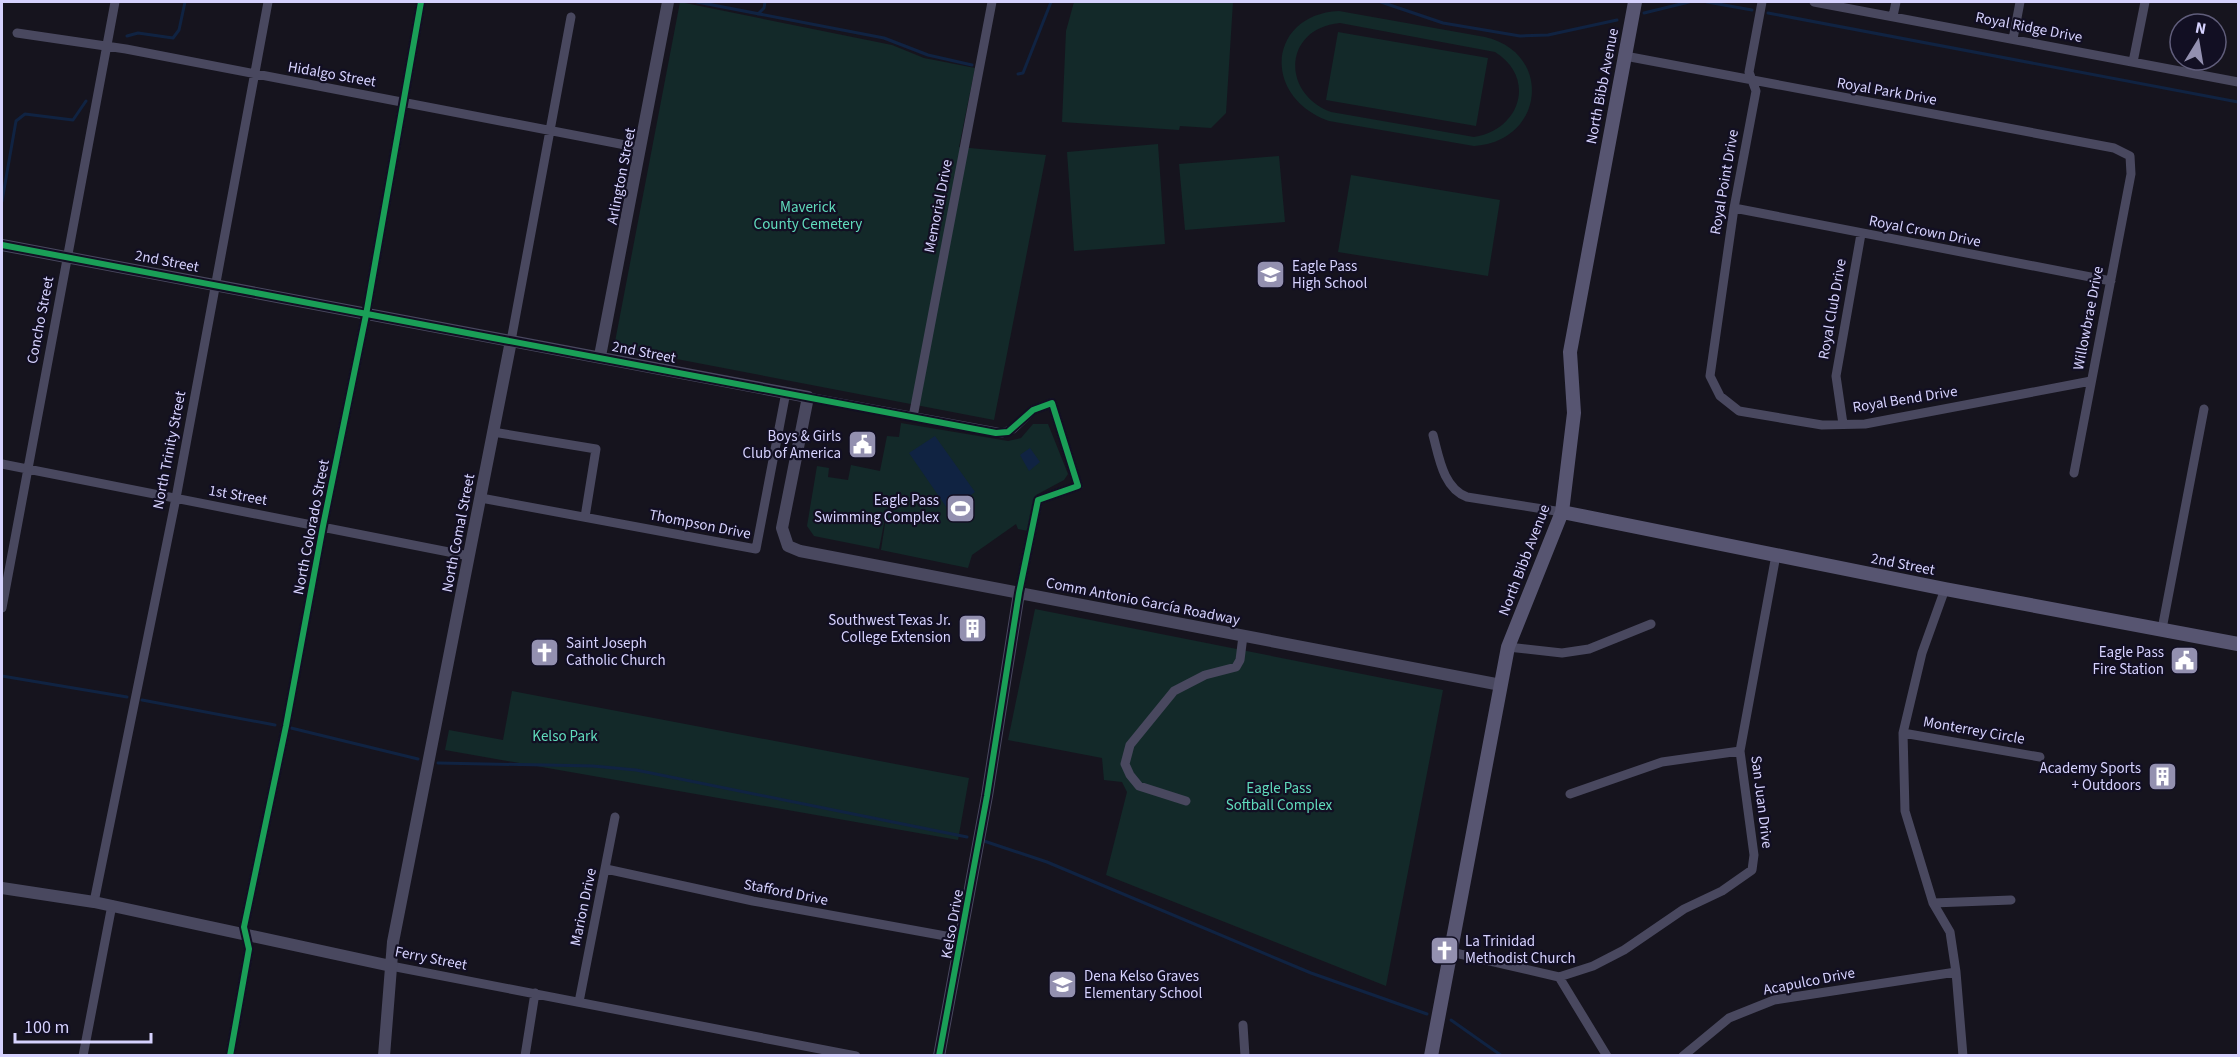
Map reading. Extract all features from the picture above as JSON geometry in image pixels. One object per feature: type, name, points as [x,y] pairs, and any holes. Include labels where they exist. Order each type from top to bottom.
[{"type":"main road","name":"North Bibb Avenue","points":[[1431,1056],[1508,647],[1562,512],[1574,414],[1570,352],[1635,2]]},
{"type":"main road","name":"2nd Street","points":[[1562,512],[1945,589],[2238,644]]},
{"type":"street","name":"Concho Street","points":[[2,608],[115,2]]},
{"type":"street","name":"North Trinity Street","points":[[94,902],[176,498],[268,2]]},
{"type":"street","name":"North Colorado Street","points":[[230,1056],[249,949],[244,927],[286,726],[323,526],[366,315],[421,2]]},
{"type":"street","name":"Arlington Street","points":[[600,356],[668,2]]},
{"type":"street","name":"Memorial Drive","points":[[913,417],[992,2]]},
{"type":"street","name":"Royal Point Drive","points":[[1712,369],[1734,208],[1756,91],[1749,72],[1762,2]]},
{"type":"street","name":"Royal Ridge Drive","points":[[1814,2],[2238,82]]},
{"type":"street","points":[[1893,16],[1896,2]]},
{"type":"street","points":[[2013,39],[2020,2]]},
{"type":"street","points":[[2133,62],[2145,2]]},
{"type":"street","name":"North Comal Street","points":[[384,1056],[396,931],[481,498],[571,17]]},
{"type":"street","name":"Hidalgo Street","points":[[17,33],[126,49],[641,148]]},
{"type":"street","name":"Royal Park Drive","points":[[1625,56],[2114,148],[2130,156],[2131,168]]},
{"type":"street","name":"Willowbrae Drive","points":[[2074,473],[2131,168]]},
{"type":"street","name":"Royal Crown Drive","points":[[1734,208],[2110,281]]},
{"type":"street","name":"Royal Club Drive","points":[[1843,424],[1836,376],[1861,234]]},
{"type":"street","name":"2nd Street","points":[[2,245],[1002,433],[1012,429],[1033,410],[1052,403],[1078,486],[1038,500],[1019,593]]},
{"type":"street","name":"Royal Bend Drive","points":[[1712,369],[1710,376],[1720,396],[1739,411],[1822,425],[1865,424],[2091,381]]},
{"type":"street","name":"Thompson Drive","points":[[481,498],[756,549],[786,392]]},
{"type":"street","name":"Comm Antonio García Roadway","points":[[808,397],[782,528],[788,546],[800,551],[1501,685]]},
{"type":"street","points":[[2162,629],[2204,409]]},
{"type":"street","points":[[493,432],[596,449],[585,517]]},
{"type":"street","points":[[1433,435],[1449,483],[1455,492],[1467,497],[1562,512]]},
{"type":"street","name":"1st Street","points":[[2,464],[469,556]]},
{"type":"street","name":"San Juan Drive","points":[[1559,977],[1593,966],[1624,950],[1684,909],[1722,891],[1752,870],[1754,855],[1740,751],[1776,555]]},
{"type":"street","points":[[1945,589],[1922,653],[1903,733],[1905,811],[1933,903],[1950,932],[1963,1056]]},
{"type":"street","name":"Kelso Drive","points":[[939,1056],[987,796],[1019,593]]},
{"type":"street","points":[[1508,647],[1562,653],[1589,649],[1651,624]]},
{"type":"street","points":[[1186,801],[1139,786],[1130,776],[1125,764],[1130,745],[1174,691],[1205,675],[1236,667],[1240,660],[1243,636]]},
{"type":"street","name":"Monterrey Circle","points":[[1903,733],[2040,757]]},
{"type":"street","points":[[1570,794],[1662,762],[1740,751]]},
{"type":"street","name":"Marion Drive","points":[[579,1002],[615,817]]},
{"type":"street","name":"Stafford Drive","points":[[606,869],[731,897],[962,939]]},
{"type":"street","name":"Ferry Street","points":[[2,888],[112,905],[391,966],[856,1056]]},
{"type":"street","points":[[1933,903],[2012,900]]},
{"type":"street","points":[[83,1056],[112,905]]},
{"type":"street","points":[[1451,952],[1559,977],[1607,1056]]},
{"type":"street","name":"Acapulco Drive","points":[[1683,1056],[1729,1018],[1774,1000],[1956,972]]},
{"type":"street","points":[[525,1056],[535,993]]},
{"type":"street","points":[[1243,1025],[1245,1056]]},
{"type":"street","points":[[800,1056],[802,1045]]},
{"type":"green space","name":"Maverick County Cemetery","points":[[680,2],[892,45],[924,58],[975,68],[959,147],[1046,155],[994,420],[614,347]]},
{"type":"green space","points":[[1074,2],[1233,2],[1226,113],[1211,128],[1180,126],[1179,130],[1062,122],[1066,31]]},
{"type":"green space","points":[[1339,11],[1485,37],[1507,46],[1522,60],[1530,77],[1532,96],[1526,114],[1515,130],[1497,141],[1474,146],[1329,121],[1307,109],[1292,94],[1283,76],[1282,58],[1287,41],[1298,26],[1316,16]],"holes":[[[1340,23],[1495,52],[1508,63],[1516,75],[1519,88],[1518,102],[1512,114],[1503,124],[1490,132],[1474,137],[1331,112],[1314,103],[1303,91],[1297,77],[1295,62],[1299,48],[1308,36],[1321,27]]]},
{"type":"green space","points":[[1338,32],[1488,58],[1476,126],[1326,100]]},
{"type":"green space","points":[[1158,144],[1165,244],[1074,251],[1067,152]]},
{"type":"green space","points":[[1279,156],[1285,222],[1185,230],[1179,164]]},
{"type":"green space","points":[[1351,175],[1500,200],[1488,276],[1338,252]]},
{"type":"green space","name":"Eagle Pass Swimming Complex","points":[[901,423],[1008,441],[1021,438],[1033,424],[1048,424],[1068,474],[1064,480],[1036,495],[1028,531],[1018,529],[1016,524],[972,555],[968,568],[881,550],[889,498],[879,549],[814,536],[807,526],[817,466],[829,468],[828,477],[848,480],[851,465],[880,471],[887,436],[899,437]]},
{"type":"green space","name":"Eagle Pass Softball Complex","points":[[1035,609],[1443,690],[1386,986],[1106,875],[1127,792],[1122,782],[1104,780],[1102,758],[1008,740]]},
{"type":"green space","name":"Kelso Park","points":[[512,691],[969,778],[958,840],[445,750],[449,730],[503,740]]},
{"type":"water","points":[[935,436],[975,492],[949,511],[909,453]]},
{"type":"water","points":[[1030,448],[1040,462],[1029,471],[1020,455]]},
{"type":"waterway","points":[[127,36],[138,33],[173,38],[179,30],[185,2]]},
{"type":"waterway","points":[[697,2],[884,38],[928,55],[972,65]]},
{"type":"waterway","points":[[758,14],[764,8],[765,2]]},
{"type":"waterway","points":[[1018,74],[1023,73],[1051,2]]},
{"type":"waterway","points":[[1381,2],[1443,23],[1520,36],[1548,35],[1617,20]]},
{"type":"waterway","points":[[1644,13],[1689,2]]},
{"type":"waterway","points":[[1707,2],[1752,10]]},
{"type":"waterway","points":[[1768,13],[2238,102]]},
{"type":"waterway","points":[[2,201],[16,121],[25,114],[73,120],[86,101]]},
{"type":"waterway","points":[[2,676],[127,697]]},
{"type":"waterway","points":[[142,700],[275,725]]},
{"type":"waterway","points":[[291,728],[418,759]]},
{"type":"waterway","points":[[438,763],[593,766],[636,770],[967,837]]},
{"type":"waterway","points":[[984,841],[1047,862],[1311,973],[1427,1014]]},
{"type":"waterway","points":[[1451,1020],[1502,1056]]},
{"type":"cycle path","points":[[230,1056],[249,949],[244,927],[286,726],[323,526],[366,315],[421,2]]},
{"type":"cycle path","points":[[2,245],[996,433],[1008,432],[1033,410],[1052,403],[1078,486],[1038,500],[1019,593],[987,796],[939,1056]]},
{"type":"place","name":"Eagle Pass High School","points":[[1271,275]]},
{"type":"place","name":"Boys & Girls Club of America","points":[[862,445]]},
{"type":"place","name":"Eagle Pass Swimming Complex","points":[[960,509]]},
{"type":"place","name":"Southwest Texas Jr. College Extension","points":[[972,629]]},
{"type":"place","name":"Saint Joseph Catholic Church","points":[[545,652]]},
{"type":"place","name":"Eagle Pass Fire Station","points":[[2185,661]]},
{"type":"place","name":"Academy Sports + Outdoors","points":[[2162,777]]},
{"type":"place","name":"La Trinidad Methodist Church","points":[[1444,950]]},
{"type":"place","name":"Dena Kelso Graves Elementary School","points":[[1063,985]]}]
